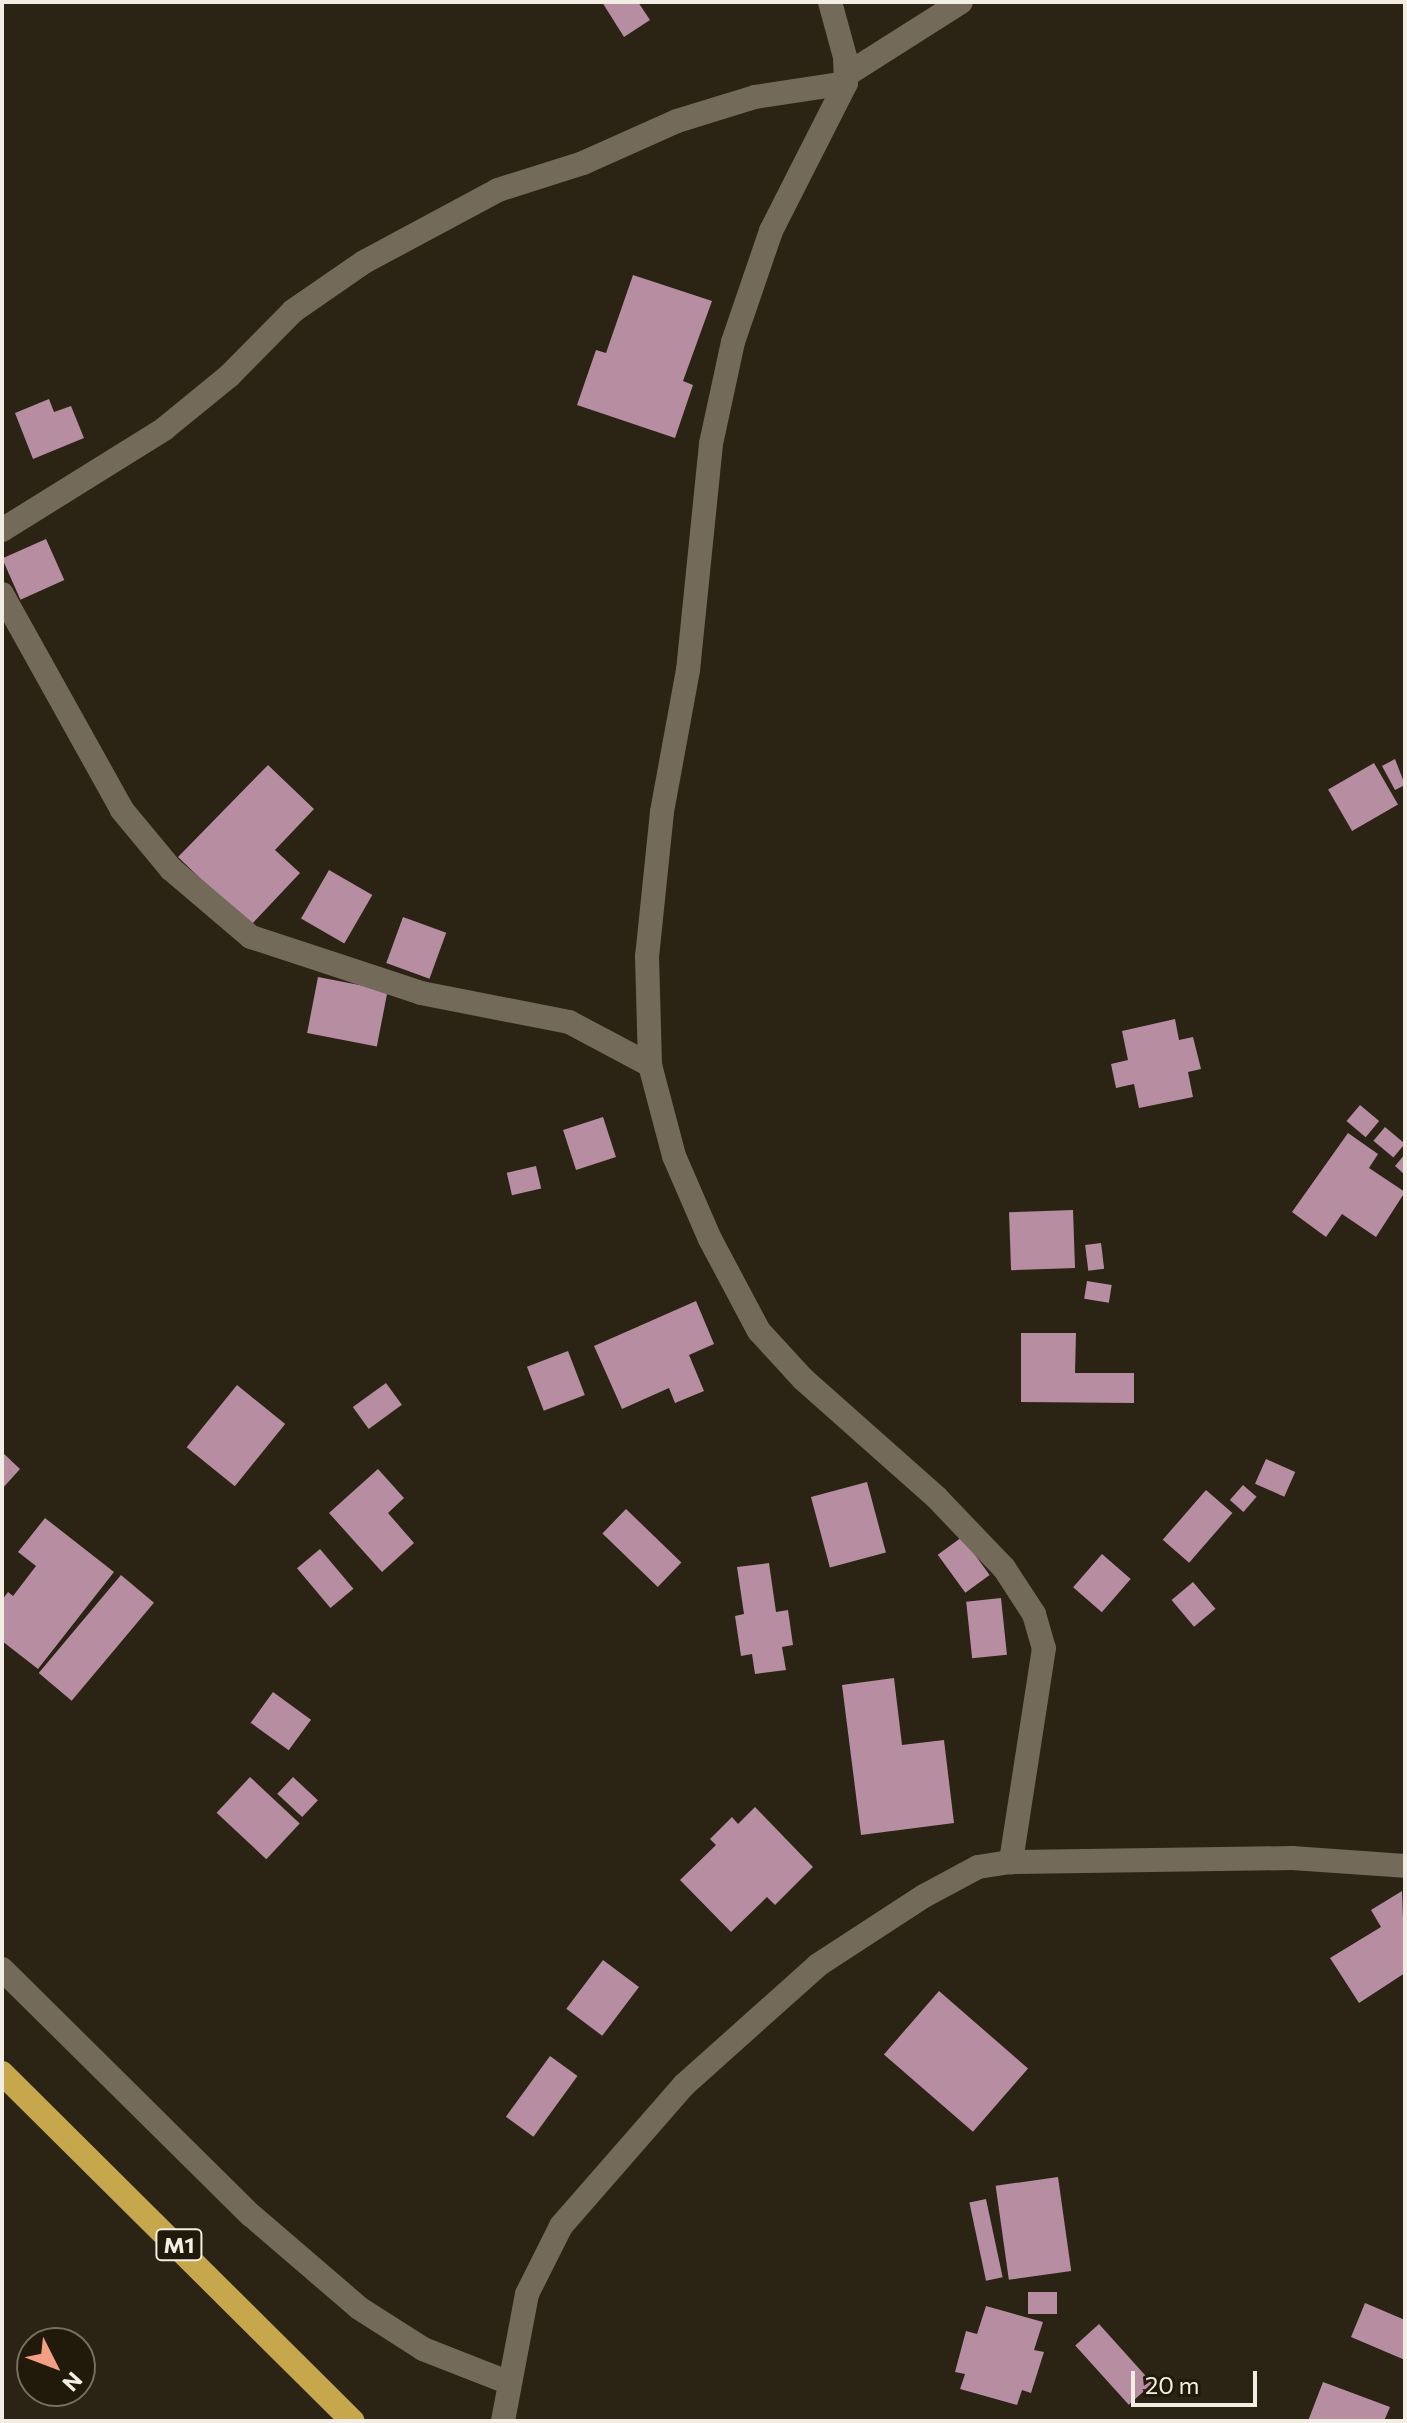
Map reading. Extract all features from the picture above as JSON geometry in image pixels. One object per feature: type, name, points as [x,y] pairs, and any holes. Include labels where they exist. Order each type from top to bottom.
[{"type":"highway","name":"M1","points":[[2,2073],[352,2421]]},
{"type":"street","points":[[830,2],[846,79],[771,231],[733,342],[711,444],[688,670],[662,812],[647,956],[650,1065],[674,1156],[710,1239],[759,1331],[814,1390],[937,1498],[1004,1568],[1034,1614],[1044,1648],[1011,1862]]},
{"type":"street","points":[[2,530],[164,429],[229,376],[293,311],[364,262],[498,190],[583,163],[677,121],[755,97],[846,79],[961,2]]},
{"type":"street","points":[[2,594],[122,810],[171,869],[251,937],[421,993],[569,1022],[650,1065]]},
{"type":"street","points":[[503,2421],[507,2382],[527,2294],[561,2226],[684,2085],[818,1965],[978,1867],[1011,1862],[1292,1858],[1405,1866]]},
{"type":"street","points":[[2,1969],[251,2215],[359,2308],[423,2349],[507,2382]]},
{"type":"building","points":[[602,2],[638,2],[650,20],[624,37]]},
{"type":"building","points":[[633,275],[712,301],[683,381],[693,385],[675,438],[577,405],[596,350],[606,353]]},
{"type":"building","points":[[49,399],[54,412],[71,406],[84,438],[33,459],[15,413]]},
{"type":"building","points":[[46,539],[64,580],[20,600],[2,559]]},
{"type":"building","points":[[1395,759],[1405,785],[1395,790],[1382,766]]},
{"type":"building","points":[[1374,763],[1398,805],[1352,831],[1328,790]]},
{"type":"building","points":[[268,765],[314,809],[275,850],[300,873],[250,926],[178,857]]},
{"type":"building","points":[[329,870],[372,895],[344,943],[301,918]]},
{"type":"building","points":[[403,917],[446,933],[429,979],[386,963]]},
{"type":"building","points":[[318,977],[388,991],[377,1047],[307,1033]]},
{"type":"building","points":[[1175,1019],[1179,1040],[1193,1037],[1201,1069],[1188,1072],[1193,1097],[1139,1108],[1134,1084],[1116,1088],[1111,1064],[1128,1060],[1122,1031]]},
{"type":"building","points":[[1360,1105],[1379,1121],[1366,1137],[1347,1121]]},
{"type":"building","points":[[603,1117],[616,1157],[576,1170],[563,1130]]},
{"type":"building","points":[[1385,1127],[1405,1144],[1393,1158],[1373,1141]]},
{"type":"building","points":[[1348,1133],[1378,1154],[1369,1168],[1405,1192],[1376,1237],[1342,1214],[1326,1237],[1292,1212]]},
{"type":"building","points":[[1405,1154],[1405,1175],[1395,1166]]},
{"type":"building","points":[[536,1166],[541,1188],[512,1195],[507,1173]]},
{"type":"building","points":[[1073,1210],[1075,1268],[1011,1270],[1009,1212]]},
{"type":"building","points":[[1101,1243],[1104,1269],[1088,1271],[1085,1245]]},
{"type":"building","points":[[1087,1281],[1112,1285],[1109,1303],[1084,1299]]},
{"type":"building","points":[[696,1301],[714,1344],[689,1355],[704,1391],[675,1403],[669,1388],[622,1409],[594,1346]]},
{"type":"building","points":[[1021,1333],[1076,1333],[1075,1373],[1134,1373],[1134,1403],[1021,1402]]},
{"type":"building","points":[[568,1351],[585,1395],[544,1411],[527,1367]]},
{"type":"building","points":[[386,1383],[402,1405],[369,1429],[353,1407]]},
{"type":"building","points":[[237,1385],[285,1424],[235,1486],[187,1447]]},
{"type":"building","points":[[2,1452],[20,1469],[2,1489]]},
{"type":"building","points":[[1266,1459],[1295,1472],[1284,1497],[1255,1484]]},
{"type":"building","points":[[378,1469],[404,1498],[388,1513],[414,1543],[382,1572],[329,1513]]},
{"type":"building","points":[[867,1482],[886,1553],[830,1568],[811,1497]]},
{"type":"building","points":[[1243,1485],[1257,1497],[1243,1512],[1230,1500]]},
{"type":"building","points":[[1206,1490],[1232,1513],[1189,1563],[1163,1540]]},
{"type":"building","points":[[626,1509],[681,1562],[658,1587],[602,1533]]},
{"type":"building","points":[[45,1518],[114,1572],[38,1669],[2,1641],[2,1600],[8,1592],[13,1596],[36,1566],[18,1552]]},
{"type":"building","points":[[962,1537],[990,1575],[965,1593],[938,1555]]},
{"type":"building","points":[[320,1549],[353,1589],[330,1608],[297,1568]]},
{"type":"building","points":[[1102,1554],[1131,1579],[1102,1612],[1073,1587]]},
{"type":"building","points":[[769,1563],[776,1612],[788,1610],[793,1645],[782,1647],[786,1670],[755,1674],[752,1654],[741,1656],[735,1616],[744,1614],[737,1567]]},
{"type":"building","points":[[121,1575],[154,1603],[72,1701],[39,1673]]},
{"type":"building","points":[[1193,1582],[1215,1609],[1194,1627],[1172,1600]]},
{"type":"building","points":[[1001,1598],[1007,1655],[972,1658],[966,1602]]},
{"type":"building","points":[[894,1678],[902,1745],[944,1740],[954,1823],[861,1835],[842,1685]]},
{"type":"building","points":[[273,1692],[311,1720],[289,1750],[251,1723]]},
{"type":"building","points":[[250,1777],[300,1823],[266,1859],[217,1813]]},
{"type":"building","points":[[293,1777],[318,1800],[302,1817],[277,1794]]},
{"type":"building","points":[[755,1807],[813,1867],[775,1905],[767,1897],[731,1932],[680,1880],[716,1845],[710,1839],[732,1817],[738,1824]]},
{"type":"building","points":[[1402,1891],[1405,1973],[1359,2003],[1330,1958],[1381,1927],[1371,1910]]},
{"type":"building","points":[[603,1960],[639,1987],[602,2036],[566,2009]]},
{"type":"building","points":[[939,1991],[1028,2068],[973,2132],[884,2054]]},
{"type":"building","points":[[550,2056],[578,2076],[533,2137],[506,2117]]},
{"type":"building","points":[[1058,2177],[1071,2271],[1009,2280],[996,2186]]},
{"type":"building","points":[[986,2199],[1003,2277],[986,2281],[969,2203]]},
{"type":"building","points":[[1028,2292],[1057,2292],[1057,2314],[1028,2314]]},
{"type":"building","points":[[1365,2303],[1405,2320],[1405,2360],[1351,2337]]},
{"type":"building","points":[[986,2306],[1043,2322],[1034,2350],[1044,2352],[1031,2393],[1022,2390],[1017,2405],[960,2389],[965,2374],[955,2372],[966,2331],[977,2334]]},
{"type":"building","points":[[1099,2324],[1153,2383],[1129,2405],[1075,2345]]},
{"type":"building","points":[[1323,2382],[1390,2407],[1384,2421],[1308,2421]]}]
